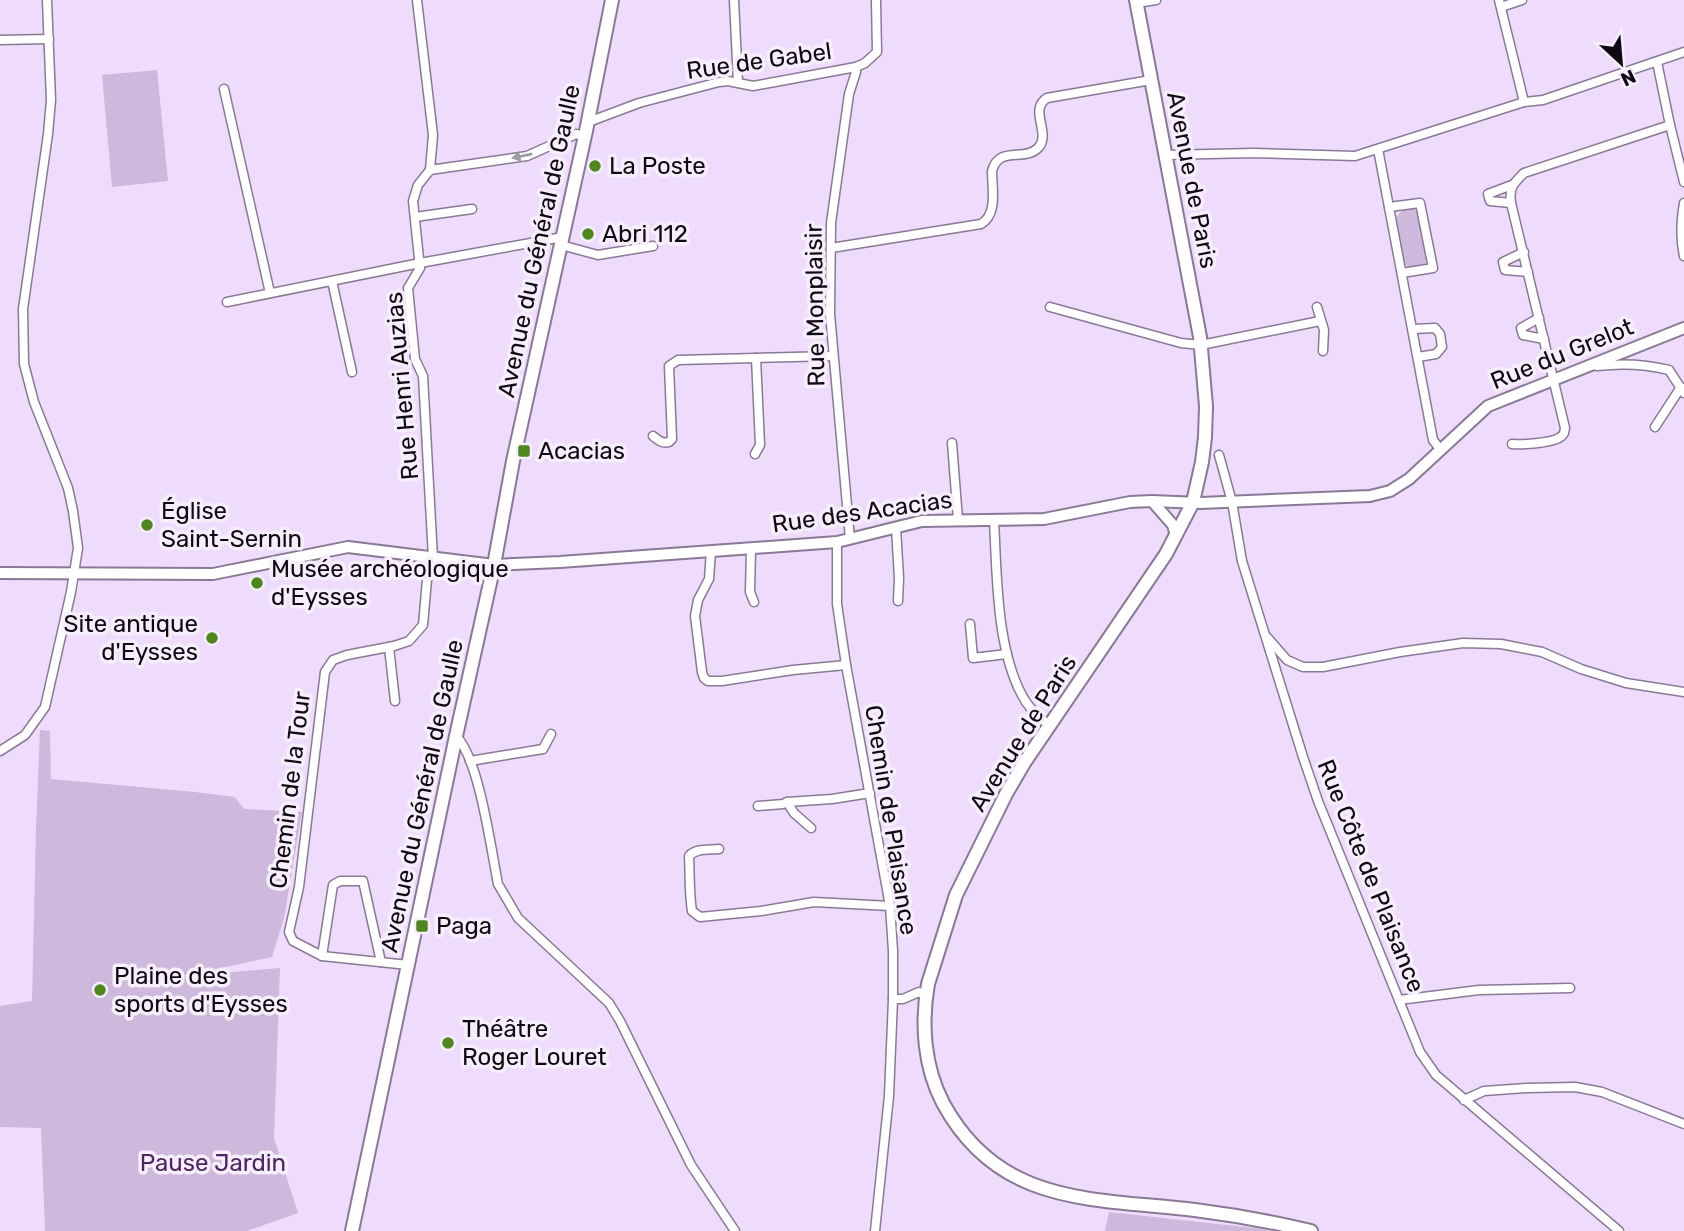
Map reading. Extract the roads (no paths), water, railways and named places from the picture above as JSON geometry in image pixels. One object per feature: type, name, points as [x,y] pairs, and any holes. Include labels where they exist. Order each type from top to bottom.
[{"type":"main road","name":"Avenue du Général de Gaulle","points":[[352,1231],[494,565],[513,461],[585,136],[611,0]]},
{"type":"main road","name":"Avenue de Paris","points":[[1136,1],[1201,345],[1206,406],[1205,437],[1198,481],[1193,502],[1166,554],[1024,762],[956,895],[925,996],[924,1031],[928,1063],[938,1094],[951,1119],[969,1142],[991,1162],[1017,1179],[1082,1199],[1196,1210],[1311,1231]]},
{"type":"street","points":[[0,751],[25,735],[45,707],[78,548],[74,511],[68,488],[34,402],[24,364],[23,309],[50,114],[47,0]]},
{"type":"street","points":[[417,0],[433,135],[430,170],[527,156],[576,134],[585,136]]},
{"type":"street","points":[[734,0],[738,83]]},
{"type":"street","name":"Rue Monplaisir","points":[[850,539],[830,314],[831,223],[849,94],[856,67],[877,52],[876,0]]},
{"type":"street","points":[[1136,1],[1156,0]]},
{"type":"street","points":[[1522,0],[1500,3],[1524,103]]},
{"type":"street","points":[[0,40],[48,39]]},
{"type":"street","points":[[1166,155],[1253,153],[1355,156],[1524,103],[1543,100],[1684,52]]},
{"type":"street","points":[[1657,62],[1684,182]]},
{"type":"street","name":"Rue de Gabel","points":[[588,121],[693,88],[728,81],[753,86],[856,67]]},
{"type":"street","points":[[831,248],[987,221],[992,214],[994,165],[998,159],[1005,156],[1032,152],[1038,148],[1042,136],[1039,108],[1042,102],[1047,98],[1151,80]]},
{"type":"street","points":[[225,89],[270,293]]},
{"type":"street","points":[[1511,203],[1490,201],[1488,194],[1512,185],[1524,173],[1670,125]]},
{"type":"street","points":[[1378,149],[1433,440],[1440,449]]},
{"type":"street","name":"Rue Henri Auzias","points":[[430,170],[418,185],[413,201],[420,268],[408,288],[415,359],[423,376],[431,557]]},
{"type":"street","points":[[1512,185],[1511,203],[1565,428],[1565,433],[1557,439],[1512,444]]},
{"type":"street","points":[[1390,208],[1420,203],[1433,268],[1402,273]]},
{"type":"street","points":[[1684,204],[1684,256]]},
{"type":"street","points":[[415,217],[472,209]]},
{"type":"street","points":[[227,302],[420,263],[562,241],[598,255],[653,246]]},
{"type":"street","points":[[1524,252],[1503,262],[1505,270],[1528,272]]},
{"type":"street","points":[[332,281],[352,372]]},
{"type":"street","points":[[1049,307],[1181,343],[1201,345],[1320,321]]},
{"type":"street","points":[[1317,307],[1324,330],[1323,351]]},
{"type":"street","points":[[1539,318],[1521,328],[1523,335],[1544,339]]},
{"type":"street","points":[[1413,329],[1435,328],[1440,334],[1442,347],[1436,354],[1418,357]]},
{"type":"street","name":"Rue du Grelot","points":[[1193,502],[1380,495],[1409,479],[1488,406],[1684,328]]},
{"type":"street","points":[[653,436],[666,443],[671,439],[669,366],[678,360],[833,356]]},
{"type":"street","points":[[755,454],[760,445],[756,358]]},
{"type":"street","points":[[1587,366],[1649,365],[1670,370],[1683,390],[1655,427]]},
{"type":"street","points":[[952,443],[958,520]]},
{"type":"street","name":"Rue Côte de Plaisance","points":[[1219,455],[1226,502],[1242,561],[1318,800],[1420,1052],[1436,1075],[1619,1231]]},
{"type":"street","points":[[1198,481],[1209,496],[1226,502]]},
{"type":"street","points":[[1152,501],[1173,525],[1176,536]]},
{"type":"street","name":"Rue des Acacias","points":[[0,573],[213,574],[348,547],[494,565],[560,562],[837,542],[922,521],[1044,519],[1130,502],[1193,502]]},
{"type":"street","points":[[994,520],[1000,615],[1007,653],[1026,701],[1049,725]]},
{"type":"street","points":[[896,528],[900,578],[898,601]]},
{"type":"street","name":"Chemin de Plaisance","points":[[837,542],[837,604],[845,665],[890,906],[893,951],[889,1096],[875,1231]]},
{"type":"street","points":[[751,548],[750,592],[754,602]]},
{"type":"street","points":[[711,551],[709,579],[698,600],[695,616],[704,678],[708,681],[722,681],[845,665]]},
{"type":"street","name":"Chemin de la Tour","points":[[323,956],[293,941],[289,932],[299,887],[325,672],[333,660],[409,641],[423,625],[431,557]]},
{"type":"street","points":[[970,624],[973,658],[1007,653]]},
{"type":"street","points":[[1264,634],[1287,660],[1303,667],[1323,667],[1463,643],[1501,644],[1542,652],[1581,669],[1626,683],[1684,692]]},
{"type":"street","points":[[389,647],[395,701]]},
{"type":"street","points":[[470,761],[543,749],[551,734]]},
{"type":"street","points":[[456,736],[461,741],[476,775],[498,884],[506,900],[519,918],[609,1003],[691,1165],[735,1231]]},
{"type":"street","points":[[758,806],[870,793]]},
{"type":"street","points":[[787,802],[794,813],[811,828]]},
{"type":"street","points":[[719,849],[697,851],[689,856],[692,911],[700,917],[814,902],[890,906]]},
{"type":"street","points":[[381,962],[363,881],[340,881],[333,885],[323,956],[408,965]]},
{"type":"street","points":[[1399,1000],[1479,990],[1570,988]]},
{"type":"street","points":[[893,999],[903,999],[919,992],[925,996]]},
{"type":"street","points":[[1464,1100],[1484,1091],[1575,1087],[1602,1092],[1684,1124]]},
{"type":"place","name":"La Poste","points":[[595,166]]},
{"type":"place","name":"Abri 112","points":[[588,234]]},
{"type":"place","name":"Acacias","points":[[524,451]]},
{"type":"place","name":"Église Saint-Sernin","points":[[147,525]]},
{"type":"place","name":"Musée archéologique d'Eysses","points":[[257,583]]},
{"type":"place","name":"Site antique d'Eysses","points":[[212,638]]},
{"type":"place","name":"Paga","points":[[422,926]]},
{"type":"place","name":"Plaine des sports d'Eysses","points":[[100,990]]},
{"type":"place","name":"Théâtre Roger Louret","points":[[448,1043]]},
{"type":"park label","name":"Pause Jardin","points":[[213,1163]]}]
